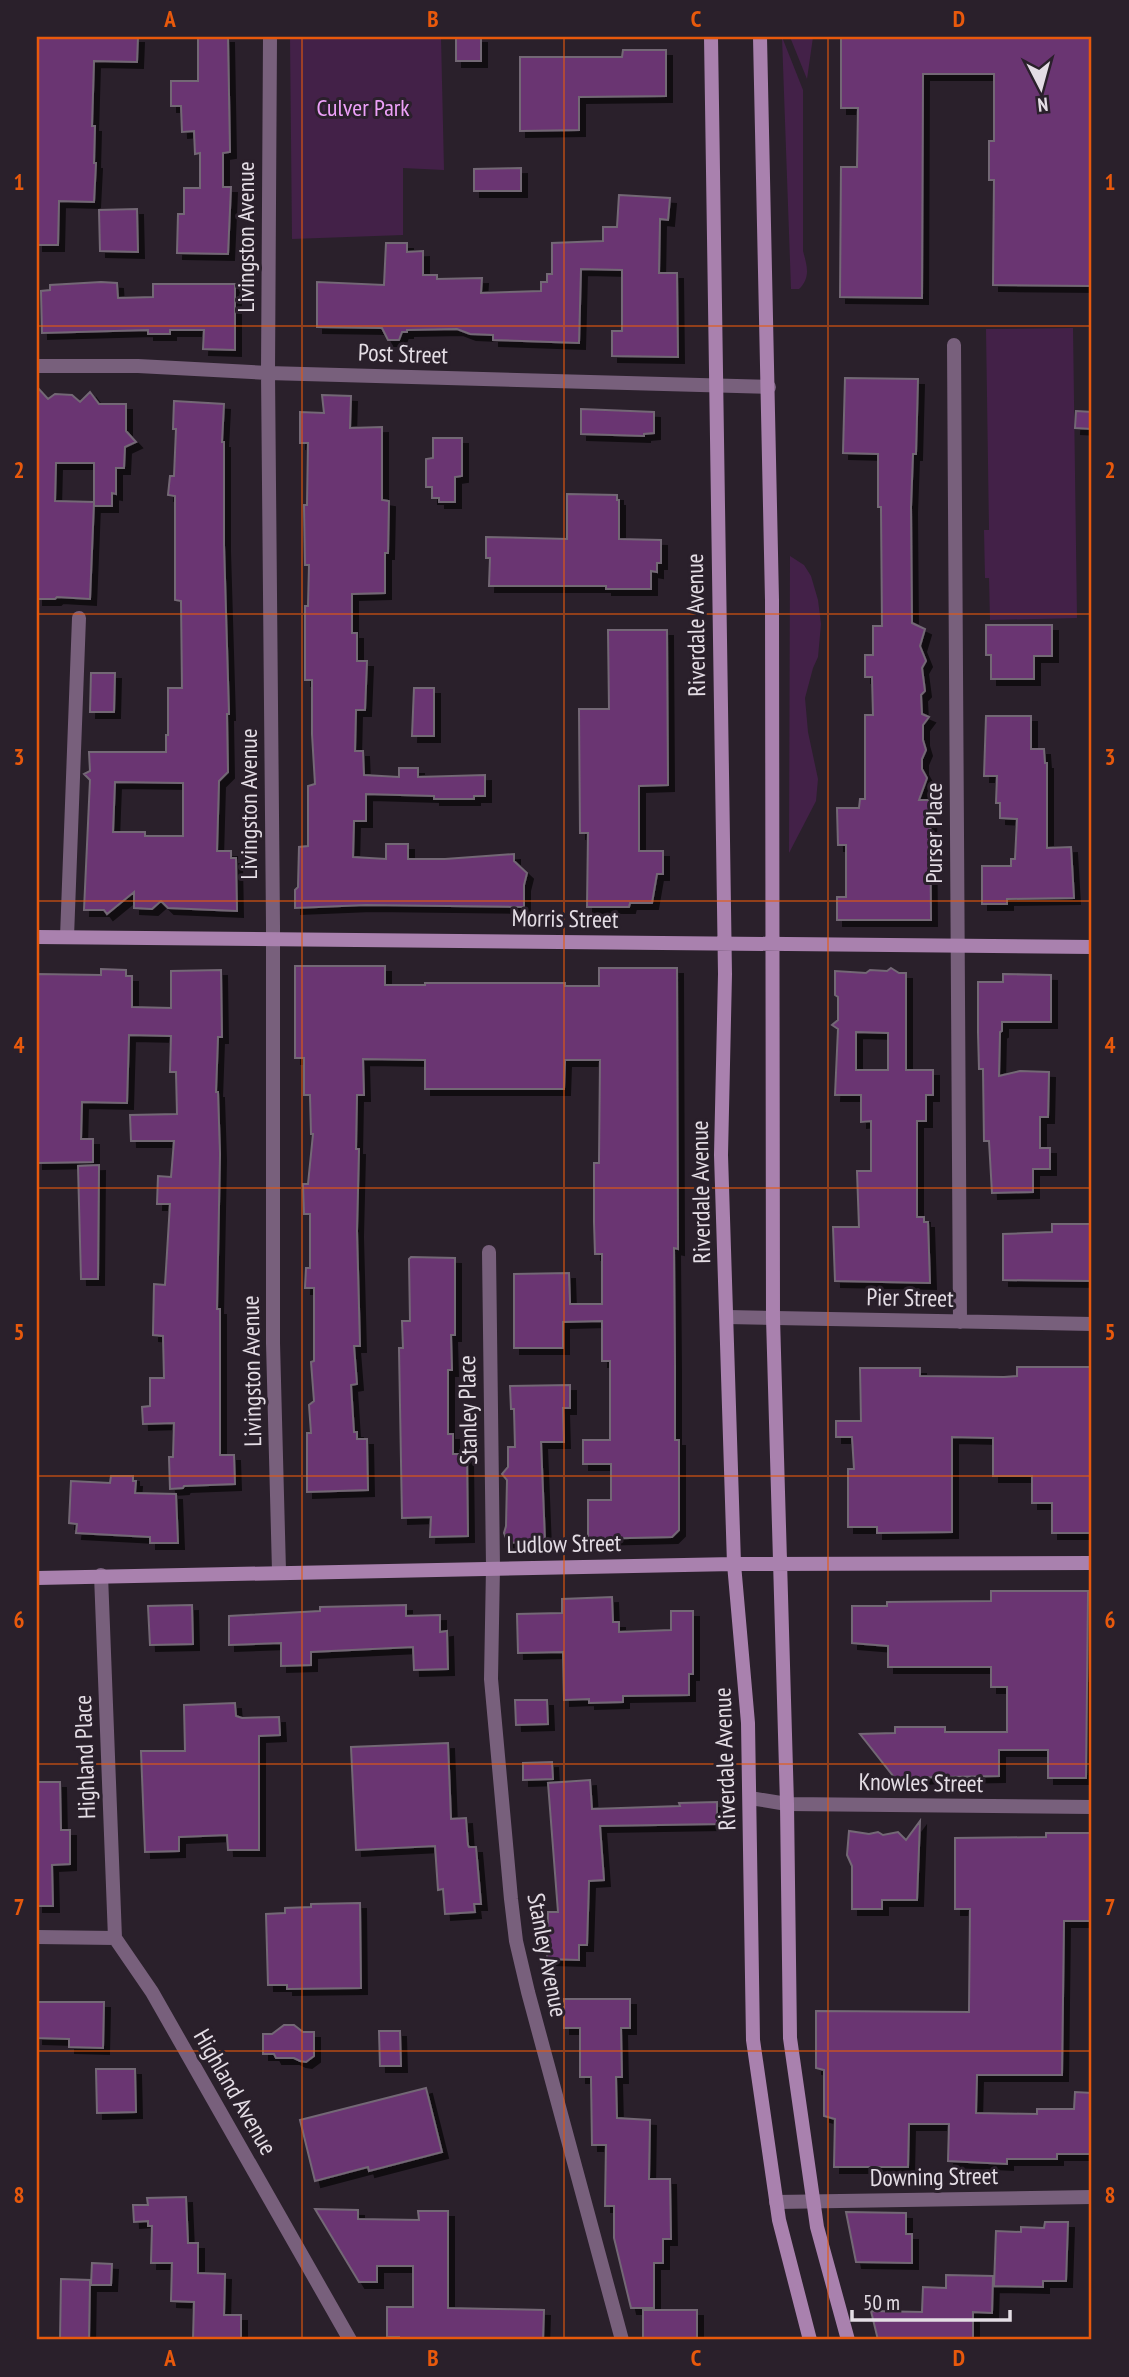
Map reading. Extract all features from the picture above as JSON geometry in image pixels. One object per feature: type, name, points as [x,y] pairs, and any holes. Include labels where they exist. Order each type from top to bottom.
[{"type":"main road","name":"Riverdale Avenue","points":[[711,37],[724,944],[721,1155],[734,1564],[748,1723],[753,2040],[776,2202],[810,2340]]},
{"type":"main road","points":[[760,37],[772,600],[773,1318],[787,1804],[790,2038],[817,2227],[848,2340]]},
{"type":"main road","name":"Morris Street","points":[[37,937],[1092,947]]},
{"type":"main road","name":"Ludlow Street","points":[[37,1578],[493,1567],[1092,1563]]},
{"type":"street","name":"Livingston Avenue","points":[[270,37],[268,373],[273,1343],[279,1571]]},
{"type":"street","name":"Purser Place","points":[[954,345],[960,1322]]},
{"type":"street","name":"Post Street","points":[[37,366],[138,366],[268,373],[769,387]]},
{"type":"street","points":[[67,937],[79,618]]},
{"type":"street","name":"Stanley Place","points":[[489,1252],[493,1567]]},
{"type":"street","name":"Pier Street","points":[[727,1317],[1092,1324]]},
{"type":"street","name":"Stanley Avenue","points":[[493,1567],[491,1679],[516,1941],[622,2340]]},
{"type":"street","name":"Highland Place","points":[[100,1575],[115,1938]]},
{"type":"street","name":"Knowles Street","points":[[750,1798],[787,1804],[1092,1807]]},
{"type":"street","points":[[37,1937],[115,1938]]},
{"type":"street","name":"Highland Avenue","points":[[115,1938],[152,1992],[350,2340]]},
{"type":"street","name":"Downing Street","points":[[776,2202],[1092,2197]]},
{"type":"green space","name":"Culver Park","points":[[290,37],[441,37],[444,170],[403,168],[403,235],[292,239]]},
{"type":"green space","points":[[782,37],[803,90],[803,251],[807,271],[799,289],[791,289]]},
{"type":"green space","points":[[790,37],[813,37],[807,79]]},
{"type":"green space","points":[[1073,328],[1077,618],[990,620],[989,578],[985,578],[984,530],[989,530],[986,329]]},
{"type":"green space","points":[[790,556],[804,565],[811,576],[821,624],[818,657],[805,698],[808,732],[818,779],[816,801],[789,853]]},
{"type":"building","points":[[37,37],[138,37],[137,62],[94,61],[94,202],[59,201],[58,245],[37,245]]},
{"type":"building","points":[[198,37],[228,37],[230,152],[223,153],[223,187],[231,187],[228,254],[177,253],[178,214],[184,214],[184,188],[200,188],[200,153],[195,154],[194,131],[182,132],[181,106],[171,106],[171,81],[198,81]]},
{"type":"building","points":[[456,37],[481,37],[481,61],[456,61]]},
{"type":"building","points":[[841,37],[1092,37],[1092,286],[993,285],[994,180],[989,180],[989,141],[994,141],[994,74],[923,74],[922,298],[840,297],[841,167],[857,167],[858,108],[841,108]]},
{"type":"building","points":[[623,50],[666,50],[666,96],[579,97],[579,130],[520,131],[520,57],[622,57]]},
{"type":"building","points":[[521,168],[521,191],[474,191],[474,169]]},
{"type":"building","points":[[619,195],[670,198],[668,220],[660,219],[659,273],[677,273],[678,357],[612,356],[612,331],[622,331],[622,270],[581,269],[579,343],[493,340],[493,335],[470,334],[457,329],[407,330],[402,332],[399,340],[388,340],[382,328],[317,327],[317,282],[384,285],[386,243],[407,243],[407,252],[423,251],[423,275],[437,275],[437,279],[482,278],[481,293],[541,291],[541,282],[547,282],[547,274],[552,274],[552,243],[603,241],[603,227],[617,227]]},
{"type":"building","points":[[137,209],[138,252],[100,251],[99,210]]},
{"type":"building","points":[[117,283],[118,298],[153,297],[153,284],[235,284],[235,350],[203,349],[204,330],[170,330],[170,334],[148,334],[148,330],[42,333],[41,291],[50,290],[50,285]]},
{"type":"building","points":[[845,378],[918,379],[911,507],[912,623],[925,629],[920,646],[926,661],[922,668],[925,691],[921,695],[922,714],[929,717],[923,725],[926,750],[922,769],[927,778],[919,800],[930,800],[931,920],[837,920],[837,897],[846,897],[846,845],[838,845],[837,808],[859,808],[860,799],[865,799],[865,715],[873,715],[872,677],[865,677],[865,655],[873,655],[873,626],[882,626],[878,454],[843,453]]},
{"type":"building","points":[[37,387],[48,399],[55,394],[72,395],[80,402],[90,392],[99,404],[126,404],[126,431],[136,442],[125,447],[124,468],[116,468],[116,494],[112,493],[112,506],[94,506],[94,502],[90,599],[37,599]],"holes":[[[56,463],[94,463],[94,502],[55,501]]]},
{"type":"building","points":[[322,395],[351,396],[350,428],[382,427],[382,500],[389,501],[385,593],[352,594],[352,633],[357,633],[357,661],[367,661],[365,710],[356,710],[355,751],[363,751],[364,775],[399,777],[399,768],[418,768],[418,777],[485,775],[485,796],[474,796],[474,799],[366,794],[366,821],[354,821],[353,857],[386,859],[386,844],[408,844],[408,859],[514,854],[514,861],[527,873],[524,907],[366,905],[295,908],[299,847],[308,846],[308,786],[315,784],[312,680],[305,680],[305,606],[308,606],[309,565],[305,565],[304,505],[307,505],[308,443],[300,443],[300,412],[324,413]]},
{"type":"building","points":[[174,401],[224,404],[222,442],[229,714],[228,772],[219,781],[217,851],[231,851],[231,858],[236,858],[237,911],[168,908],[161,901],[152,909],[134,908],[134,892],[107,914],[104,910],[84,910],[90,780],[84,774],[90,771],[89,752],[166,752],[168,688],[182,688],[181,601],[175,600],[175,496],[168,495],[170,476],[174,476],[176,429],[173,429]],"holes":[[[115,782],[183,783],[183,836],[145,836],[145,832],[113,832]]]},
{"type":"building","points":[[581,409],[654,412],[654,433],[644,436],[581,434]]},
{"type":"building","points":[[1076,411],[1092,412],[1092,429],[1075,428]]},
{"type":"building","points":[[433,438],[462,438],[462,476],[455,477],[455,502],[439,502],[439,498],[432,498],[432,487],[426,487],[426,459],[433,458]]},
{"type":"building","points":[[567,494],[617,495],[619,539],[661,540],[661,563],[657,563],[657,572],[651,571],[651,589],[606,589],[606,586],[489,586],[490,558],[486,558],[486,537],[567,539]]},
{"type":"building","points":[[986,625],[1052,625],[1052,656],[1034,656],[1034,679],[991,679],[991,655],[986,655]]},
{"type":"building","points":[[608,630],[667,630],[668,785],[639,786],[639,851],[663,851],[663,874],[657,874],[652,903],[630,903],[629,907],[587,907],[588,833],[580,833],[579,709],[609,709]]},
{"type":"building","points":[[91,673],[115,673],[114,712],[90,712]]},
{"type":"building","points":[[414,688],[434,688],[434,736],[412,736]]},
{"type":"building","points":[[986,716],[1031,716],[1031,749],[1044,749],[1047,763],[1047,848],[1071,847],[1074,898],[1007,899],[1007,904],[982,904],[982,866],[1011,866],[1011,859],[1015,859],[1017,819],[1000,818],[1000,803],[996,803],[997,776],[984,776]]},
{"type":"building","points":[[295,966],[385,966],[385,985],[565,983],[565,986],[599,986],[599,968],[677,968],[678,1249],[674,1248],[675,1440],[679,1440],[679,1530],[672,1537],[588,1539],[588,1500],[611,1500],[611,1464],[583,1464],[583,1440],[610,1440],[610,1361],[602,1361],[602,1321],[563,1322],[563,1348],[514,1348],[514,1274],[569,1273],[570,1304],[602,1304],[602,1254],[595,1254],[594,1222],[594,1163],[599,1163],[600,1060],[565,1060],[564,1089],[425,1089],[425,1060],[363,1059],[364,1095],[357,1095],[356,1149],[359,1149],[357,1231],[360,1346],[354,1346],[357,1384],[351,1385],[354,1432],[357,1432],[357,1439],[367,1439],[368,1490],[307,1492],[307,1433],[311,1433],[309,1405],[314,1401],[311,1362],[314,1361],[314,1288],[305,1288],[306,1268],[310,1268],[310,1214],[304,1214],[303,1184],[308,1184],[313,1134],[310,1095],[304,1095],[304,1058],[295,1058]]},
{"type":"building","points":[[891,968],[899,973],[906,973],[906,1070],[933,1070],[933,1095],[926,1095],[926,1121],[917,1121],[917,1217],[924,1217],[924,1222],[928,1222],[930,1283],[835,1281],[833,1227],[859,1227],[857,1171],[871,1171],[871,1121],[861,1122],[861,1095],[835,1095],[838,1029],[832,1025],[838,1020],[838,997],[835,995],[835,971],[887,971]],"holes":[[[856,1032],[888,1033],[888,1070],[856,1070]]]},
{"type":"building","points":[[101,969],[126,970],[126,976],[132,976],[132,1007],[171,1008],[171,971],[221,970],[222,1037],[218,1037],[216,1092],[220,1154],[217,1309],[220,1309],[220,1455],[234,1455],[235,1484],[170,1489],[169,1457],[173,1457],[174,1423],[143,1424],[142,1407],[150,1406],[150,1378],[164,1378],[163,1336],[153,1335],[154,1284],[165,1285],[170,1204],[157,1204],[158,1176],[171,1177],[174,1141],[131,1141],[130,1115],[177,1114],[176,1072],[170,1072],[171,1036],[129,1035],[127,1103],[82,1102],[81,1139],[93,1139],[93,1162],[37,1163],[37,974],[101,975]]},
{"type":"building","points":[[1003,974],[1051,975],[1051,1022],[1002,1022],[1000,1032],[999,1076],[1020,1071],[1049,1072],[1048,1117],[1040,1117],[1040,1148],[1050,1148],[1050,1169],[1033,1169],[1033,1192],[992,1193],[989,1141],[984,1141],[983,1069],[979,1069],[978,982],[1003,982]]},
{"type":"building","points":[[99,1165],[98,1279],[81,1279],[78,1166]]},
{"type":"building","points":[[1052,1224],[1092,1224],[1092,1281],[1003,1280],[1003,1234],[1052,1232]]},
{"type":"building","points":[[411,1257],[455,1258],[455,1335],[451,1335],[452,1370],[448,1370],[448,1434],[453,1434],[453,1454],[467,1454],[468,1536],[430,1537],[431,1517],[402,1518],[399,1348],[403,1348],[402,1321],[410,1321]]},
{"type":"building","points":[[1017,1367],[1092,1367],[1092,1533],[1052,1533],[1052,1503],[1032,1503],[1032,1476],[993,1476],[993,1438],[952,1437],[952,1532],[877,1533],[877,1527],[848,1527],[848,1469],[854,1469],[852,1437],[836,1437],[836,1421],[861,1421],[860,1368],[920,1368],[920,1376],[1004,1377],[1017,1376]]},
{"type":"building","points":[[570,1385],[570,1408],[563,1408],[564,1442],[541,1442],[545,1541],[536,1541],[530,1545],[521,1542],[508,1543],[504,1533],[507,1480],[502,1474],[508,1467],[508,1447],[515,1447],[514,1409],[511,1409],[510,1386]]},
{"type":"building","points":[[111,1476],[133,1476],[133,1481],[136,1481],[135,1493],[176,1494],[178,1543],[150,1543],[150,1537],[76,1533],[77,1524],[69,1523],[71,1481],[110,1483]]},
{"type":"building","points":[[991,1591],[1088,1591],[1086,1778],[1048,1778],[1048,1750],[999,1750],[999,1776],[946,1777],[938,1784],[933,1777],[907,1779],[901,1786],[860,1734],[895,1733],[895,1727],[945,1727],[945,1732],[1007,1732],[1007,1687],[991,1687],[991,1667],[888,1667],[888,1646],[852,1643],[852,1606],[887,1606],[887,1602],[991,1601]]},
{"type":"building","points":[[612,1597],[613,1622],[619,1622],[619,1632],[671,1630],[671,1611],[693,1611],[693,1674],[689,1674],[689,1695],[623,1696],[623,1702],[589,1703],[589,1699],[564,1700],[563,1652],[518,1653],[517,1614],[562,1613],[562,1599]]},
{"type":"building","points":[[192,1605],[193,1644],[150,1645],[148,1606]]},
{"type":"building","points":[[406,1605],[406,1616],[440,1615],[440,1632],[447,1631],[448,1669],[414,1670],[413,1647],[311,1652],[311,1665],[281,1666],[281,1643],[229,1645],[229,1616],[320,1611],[320,1607]]},
{"type":"building","points":[[515,1700],[547,1700],[548,1724],[516,1725]]},
{"type":"building","points":[[235,1703],[236,1716],[242,1718],[279,1717],[280,1735],[259,1736],[259,1850],[228,1850],[227,1835],[179,1837],[179,1851],[145,1852],[141,1751],[185,1751],[184,1705]]},
{"type":"building","points":[[448,1743],[451,1819],[466,1818],[468,1845],[476,1847],[481,1904],[474,1904],[475,1912],[445,1914],[443,1889],[438,1890],[435,1846],[356,1850],[351,1747]]},
{"type":"building","points":[[552,1762],[553,1779],[523,1780],[523,1763]]},
{"type":"building","points":[[590,1780],[592,1809],[717,1802],[717,1824],[600,1826],[604,1880],[589,1881],[587,1945],[579,1945],[579,1960],[547,1959],[548,1912],[558,1912],[548,1783]]},
{"type":"building","points":[[37,1782],[60,1782],[61,1830],[70,1830],[70,1864],[52,1865],[53,1906],[37,1906]]},
{"type":"building","points":[[920,1821],[917,1900],[882,1900],[882,1909],[852,1909],[852,1866],[847,1855],[849,1831],[869,1834],[878,1832],[883,1835],[898,1832],[906,1840]]},
{"type":"building","points":[[1046,1833],[1092,1833],[1092,1921],[1064,1921],[1062,2075],[977,2075],[976,2113],[1037,2114],[1037,2109],[1074,2109],[1075,2092],[1092,2093],[1092,2154],[1057,2154],[1057,2159],[1007,2159],[1007,2164],[948,2161],[949,2124],[909,2124],[908,2167],[834,2167],[835,2119],[824,2116],[824,2070],[816,2068],[816,2011],[969,2012],[970,1909],[955,1909],[955,1838],[1046,1837]]},
{"type":"building","points":[[360,1903],[361,1988],[287,1989],[287,1985],[268,1985],[266,1914],[285,1913],[285,1908],[311,1907],[311,1904]]},
{"type":"building","points":[[564,1999],[630,1999],[630,2028],[621,2028],[622,2077],[616,2077],[617,2118],[650,2120],[649,2179],[670,2179],[671,2239],[663,2239],[663,2263],[654,2263],[654,2308],[631,2308],[614,2238],[614,2206],[605,2206],[606,2145],[592,2145],[591,2077],[580,2077],[580,2028],[564,2028]]},
{"type":"building","points":[[37,2002],[104,2002],[103,2048],[69,2047],[69,2039],[37,2038]]},
{"type":"building","points":[[284,2025],[294,2025],[303,2032],[314,2032],[314,2056],[306,2062],[263,2054],[263,2034],[272,2034]]},
{"type":"building","points":[[379,2031],[400,2031],[401,2066],[380,2066]]},
{"type":"building","points":[[96,2069],[135,2069],[136,2112],[97,2113]]},
{"type":"building","points":[[426,2088],[442,2152],[369,2171],[368,2167],[315,2181],[300,2120]]},
{"type":"building","points":[[186,2197],[188,2243],[198,2243],[198,2273],[225,2274],[224,2315],[241,2315],[241,2340],[193,2340],[194,2302],[171,2301],[172,2263],[151,2263],[152,2226],[148,2226],[148,2221],[134,2222],[133,2205],[148,2205],[147,2198]]},
{"type":"building","points":[[315,2209],[358,2210],[358,2219],[419,2220],[418,2211],[448,2211],[448,2308],[544,2310],[543,2340],[399,2340],[399,2337],[387,2337],[387,2307],[413,2307],[413,2266],[377,2266],[377,2282],[359,2282]]},
{"type":"building","points":[[846,2212],[906,2213],[906,2234],[912,2234],[912,2263],[856,2262]]},
{"type":"building","points":[[1045,2222],[1068,2222],[1066,2281],[1043,2281],[1043,2287],[994,2286],[996,2231],[1021,2232],[1021,2227],[1044,2228]]},
{"type":"building","points":[[92,2263],[112,2264],[111,2285],[91,2285]]},
{"type":"building","points":[[946,2275],[993,2276],[992,2313],[973,2312],[973,2340],[878,2340],[871,2311],[922,2312],[923,2287],[946,2288]]},
{"type":"building","points":[[61,2279],[90,2280],[89,2340],[60,2340]]},
{"type":"building","points":[[643,2310],[697,2310],[697,2340],[643,2340]]}]
